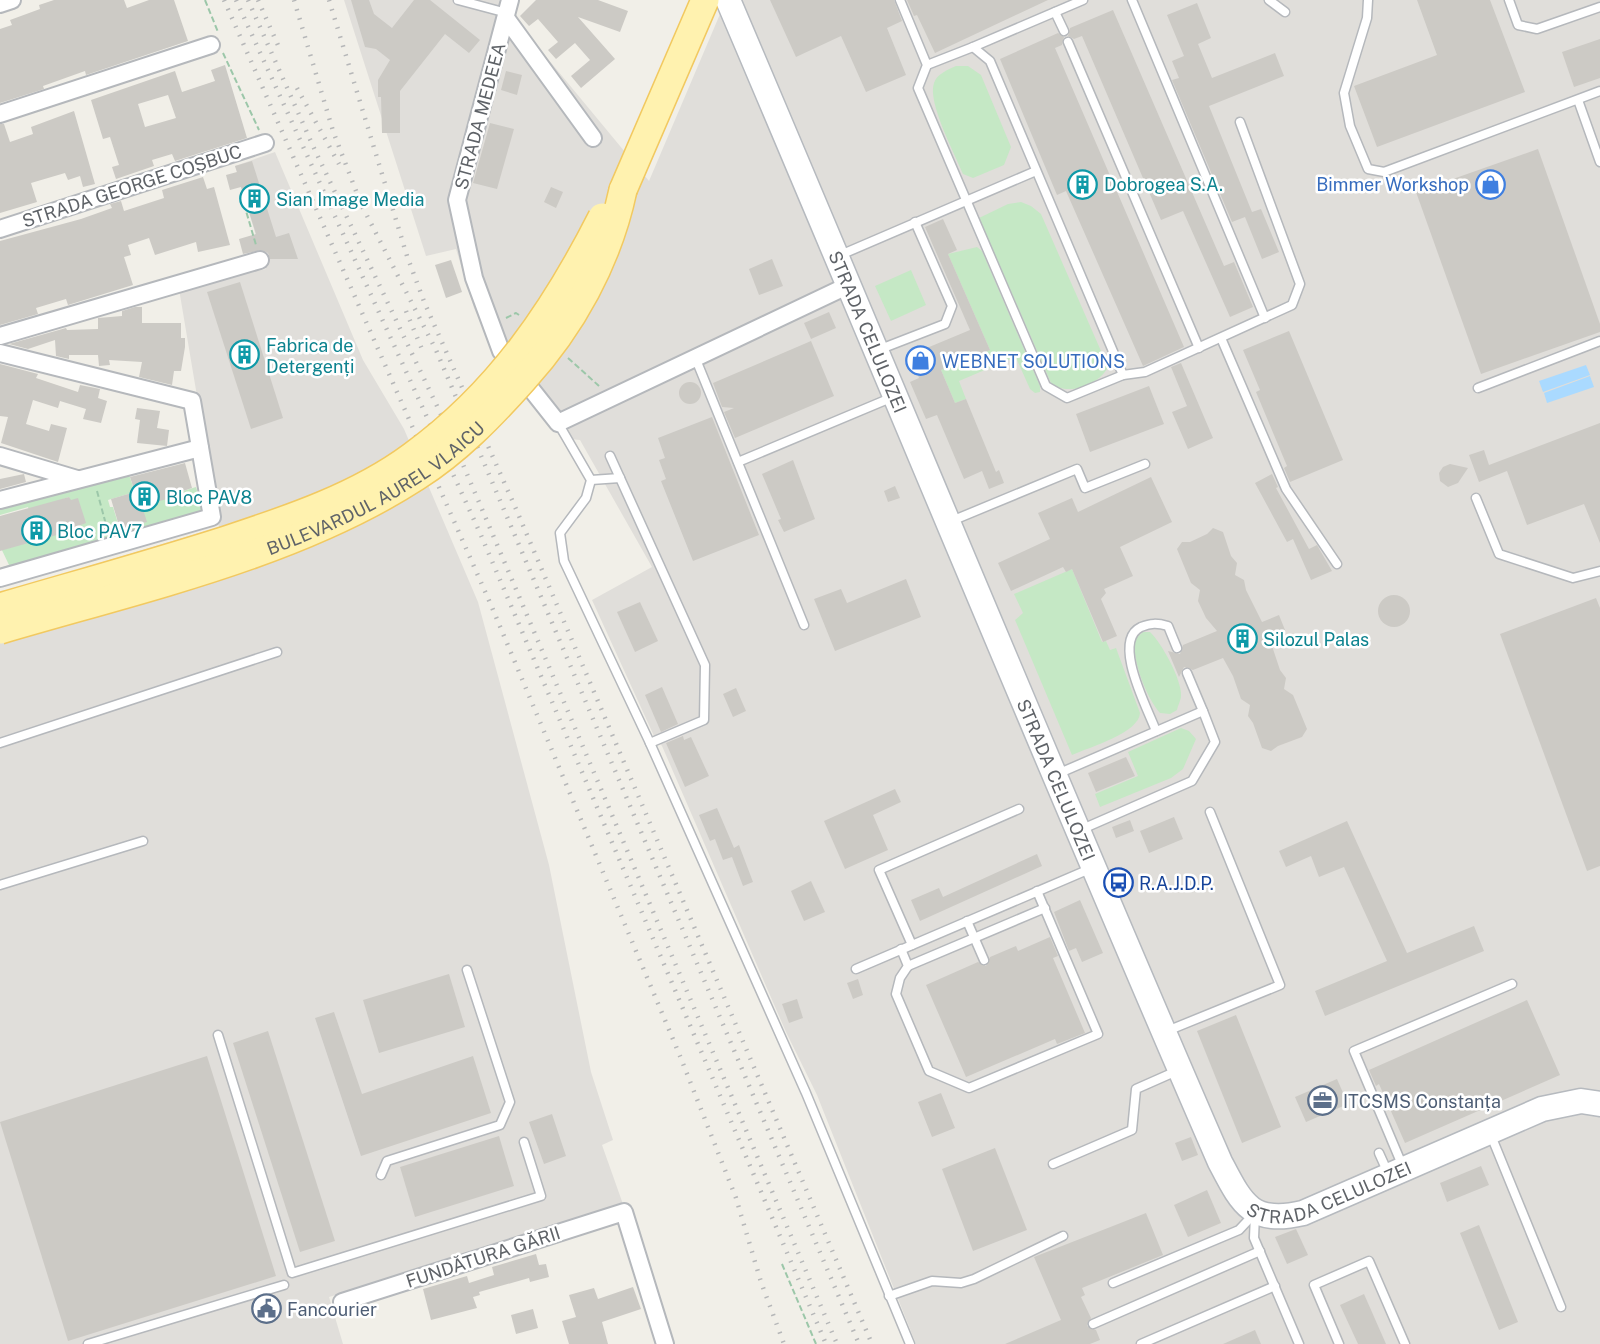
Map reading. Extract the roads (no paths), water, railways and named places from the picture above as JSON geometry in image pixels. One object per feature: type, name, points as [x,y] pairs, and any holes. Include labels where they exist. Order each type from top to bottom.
[{"type":"main road","name":"BULEVARDUL AUREL VLAICU","points":[[0,630],[274,546],[330,525],[418,476],[460,445],[494,413],[552,347],[575,311],[601,262],[616,225],[623,190],[705,0]]},
{"type":"main road","name":"BULEVARDUL AUREL VLAICU","points":[[0,607],[271,525],[327,503],[411,458],[484,395],[526,344],[558,299],[603,215],[623,190]]},
{"type":"street","points":[[0,4],[12,0]]},
{"type":"street","name":"STRADA CELULOZEI","points":[[728,0],[878,351],[1092,868],[1220,1162],[1235,1191],[1255,1213],[1282,1218],[1303,1213],[1542,1109],[1581,1101],[1600,1104]]},
{"type":"street","points":[[508,10],[593,138]]},
{"type":"street","name":"STRADA MEDEEA","points":[[508,10],[457,200],[474,278],[501,351],[558,423]]},
{"type":"street","points":[[0,114],[216,44]]},
{"type":"street","name":"STRADA GEORGE COȘBUC","points":[[0,229],[265,143]]},
{"type":"street","points":[[0,336],[260,260]]},
{"type":"street","points":[[558,423],[849,285]]},
{"type":"street","points":[[0,353],[192,401],[212,517],[0,578]]},
{"type":"street","points":[[0,500],[200,448]]},
{"type":"street","points":[[0,456],[86,477]]},
{"type":"street","name":"FUNDĂTURA GĂRII","points":[[342,1302],[624,1212],[665,1344]]},
{"type":"lane","points":[[458,0],[508,10]]},
{"type":"lane","points":[[900,0],[927,65],[918,88],[964,201],[1046,386],[1067,398],[1123,375],[1145,372],[1292,305],[1300,284],[1240,123]]},
{"type":"lane","points":[[927,65],[1083,0]]},
{"type":"lane","points":[[1132,0],[1264,318]]},
{"type":"lane","points":[[1269,0],[1285,12]]},
{"type":"lane","points":[[1368,0],[1367,18],[1344,93],[1350,126],[1368,169],[1384,172],[1600,91]]},
{"type":"lane","points":[[1509,0],[1518,25],[1537,29],[1600,7]]},
{"type":"lane","points":[[1055,12],[1064,31]]},
{"type":"lane","points":[[1068,42],[1199,348]]},
{"type":"lane","points":[[973,47],[990,61],[1123,375]]},
{"type":"lane","points":[[1578,100],[1600,162]]},
{"type":"lane","points":[[838,256],[1036,171]]},
{"type":"lane","points":[[878,351],[945,324],[952,306],[915,222]]},
{"type":"lane","points":[[1221,338],[1286,489],[1337,564]]},
{"type":"lane","points":[[1478,387],[1600,341]]},
{"type":"lane","points":[[695,357],[804,625]]},
{"type":"lane","points":[[738,462],[896,396]]},
{"type":"lane","points":[[558,423],[591,480],[586,498],[560,533],[564,561],[650,743],[806,1093],[910,1344]]},
{"type":"lane","points":[[610,456],[705,665],[704,720],[650,743]]},
{"type":"lane","points":[[949,522],[1077,469],[1085,488],[1145,464]]},
{"type":"lane","points":[[591,480],[620,478]]},
{"type":"lane","points":[[1476,498],[1499,554],[1573,578],[1600,571]]},
{"type":"lane","points":[[1156,731],[1129,661],[1128,642],[1138,628],[1155,622],[1168,626],[1177,648]]},
{"type":"lane","points":[[0,743],[277,652]]},
{"type":"lane","points":[[1077,832],[1192,781],[1215,742],[1187,673]]},
{"type":"lane","points":[[1054,776],[1203,711]]},
{"type":"lane","points":[[912,945],[879,870],[1019,809]]},
{"type":"lane","points":[[1164,1033],[1280,985],[1210,812]]},
{"type":"lane","points":[[0,885],[143,841]]},
{"type":"lane","points":[[856,969],[1092,868]]},
{"type":"lane","points":[[1037,891],[1045,908],[1098,1034],[969,1088],[929,1071],[896,994],[900,978],[908,966],[1045,908]]},
{"type":"lane","points":[[967,921],[984,960]]},
{"type":"lane","points":[[901,949],[908,966]]},
{"type":"lane","points":[[381,1174],[387,1161],[500,1125],[510,1102],[467,970]]},
{"type":"lane","points":[[1396,1173],[1354,1051],[1512,984]]},
{"type":"lane","points":[[218,1035],[292,1273],[541,1196],[524,1142]]},
{"type":"lane","points":[[1053,1164],[1132,1130],[1136,1089],[1180,1070]]},
{"type":"lane","points":[[1490,1132],[1561,1307]]},
{"type":"lane","points":[[1379,1153],[1396,1173]]},
{"type":"lane","points":[[1255,1213],[1254,1238],[1299,1344]]},
{"type":"lane","points":[[1113,1283],[1239,1230],[1255,1213]]},
{"type":"lane","points":[[889,1296],[932,1281],[961,1283],[974,1279],[1064,1236]]},
{"type":"lane","points":[[1093,1324],[1260,1251]]},
{"type":"lane","points":[[1339,1344],[1314,1285],[1369,1262],[1405,1344]]},
{"type":"lane","points":[[88,1344],[284,1285]]},
{"type":"lane","points":[[1142,1344],[1275,1286]]},
{"type":"water","points":[[1586,365],[1590,375],[1543,392],[1539,381]]},
{"type":"water","points":[[1590,376],[1594,387],[1547,403],[1544,393]]},
{"type":"railway","points":[[224,0],[491,605],[680,1056],[736,1198],[761,1282],[784,1344]]},
{"type":"railway","points":[[236,0],[480,533],[826,1344]]},
{"type":"railway","points":[[248,0],[313,146],[447,427],[837,1344]]},
{"type":"railway","points":[[258,0],[281,52]]},
{"type":"railway","points":[[294,0],[333,131],[361,204],[436,350],[859,1344]]},
{"type":"railway","points":[[329,0],[407,256],[425,304],[516,509],[872,1344]]},
{"type":"railway","points":[[297,88],[339,164]]},
{"type":"railway","points":[[406,311],[424,354]]},
{"type":"place","name":"Dobrogea S.A.","points":[[1083,184]]},
{"type":"place","name":"Bimmer Workshop","points":[[1490,184]]},
{"type":"place","name":"Sian Image Media","points":[[255,199]]},
{"type":"place","name":"Fabrica de Detergenți","points":[[245,355]]},
{"type":"place","name":"WEBNET SOLUTIONS","points":[[921,361]]},
{"type":"place","name":"Bloc PAV8","points":[[145,497]]},
{"type":"place","name":"Bloc PAV7","points":[[36,531]]},
{"type":"place","name":"Silozul Palas","points":[[1242,639]]},
{"type":"place","name":"R.A.J.D.P.","points":[[1118,883]]},
{"type":"place","name":"ITCSMS Constanța","points":[[1322,1101]]},
{"type":"place","name":"Fancourier","points":[[266,1309]]}]
